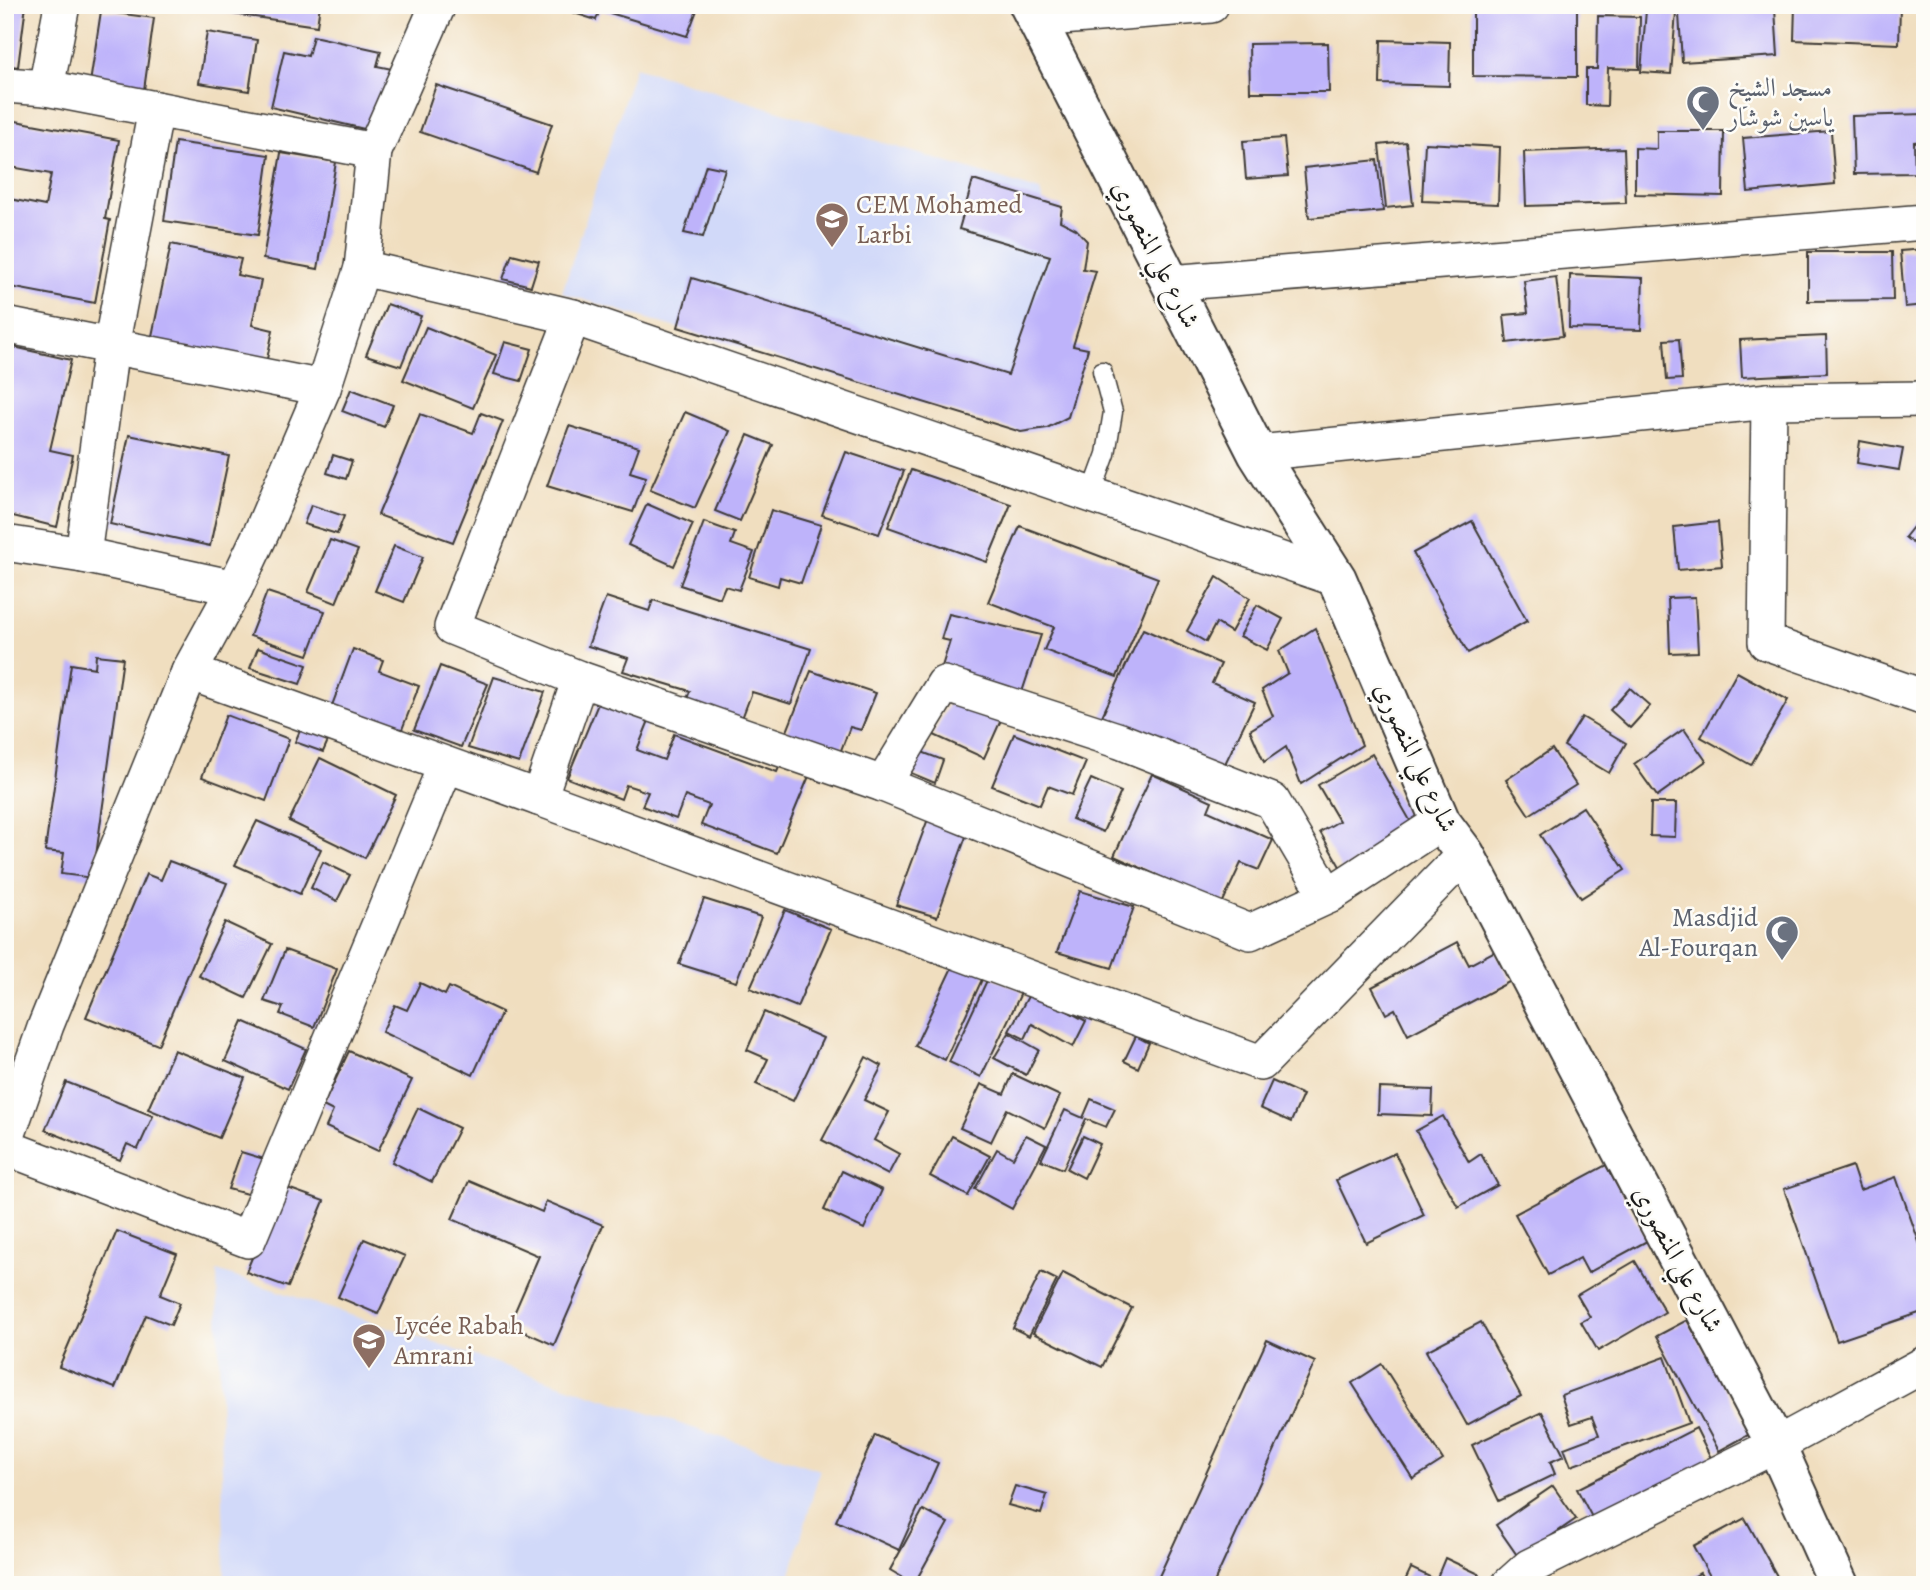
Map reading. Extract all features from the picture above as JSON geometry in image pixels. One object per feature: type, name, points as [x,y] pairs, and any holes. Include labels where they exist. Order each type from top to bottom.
[{"type":"main road","name":"شارع علي المنصوري","points":[[1033,12],[1257,453],[1337,579],[1441,822],[1465,854],[1776,1445],[1839,1585]]},
{"type":"street","points":[[46,88],[62,5]]},
{"type":"street","points":[[5,1142],[46,1026],[189,672],[235,588],[262,531],[323,388],[362,268],[374,151],[438,5]]},
{"type":"street","points":[[1033,12],[1211,5]]},
{"type":"street","points":[[5,85],[46,88],[374,151]]},
{"type":"street","points":[[83,555],[111,347],[156,109]]},
{"type":"street","points":[[1170,283],[1925,222]]},
{"type":"street","points":[[362,268],[573,317],[1337,579]]},
{"type":"street","points":[[573,317],[452,627],[580,679],[884,784],[1250,932],[1328,896],[1441,822]]},
{"type":"street","points":[[5,325],[323,388]]},
{"type":"street","points":[[1257,453],[1769,401],[1925,399]]},
{"type":"street","points":[[1769,401],[1766,642],[1925,698]]},
{"type":"street","points":[[5,542],[83,555],[235,588]]},
{"type":"street","points":[[189,672],[1261,1063],[1465,854]]},
{"type":"street","points":[[539,798],[580,679]]},
{"type":"street","points":[[884,784],[944,684],[1120,741],[1272,801],[1328,896]]},
{"type":"street","points":[[5,1147],[248,1240],[446,765]]},
{"type":"street","points":[[1509,1585],[1529,1567],[1776,1445],[1925,1364]]},
{"type":"lane","points":[[1091,495],[1106,454],[1113,412],[1102,371]]},
{"type":"shaded area","name":"CEM Mohamed Larbi","points":[[635,67],[1040,191],[1043,202],[1062,207],[1060,221],[1076,229],[1087,241],[1083,269],[1096,271],[1073,345],[1088,349],[1068,417],[1047,428],[1021,432],[562,293]]},
{"type":"shaded area","name":"Lycée Rabah Amrani","points":[[217,1271],[820,1470],[789,1581],[797,1585],[225,1585]]},
{"type":"building","points":[[5,5],[26,5],[18,67],[5,65]]},
{"type":"building","points":[[184,5],[320,5],[317,26]]},
{"type":"building","points":[[549,5],[699,5],[687,36],[600,10],[596,20]]},
{"type":"building","points":[[1473,5],[1577,5],[1577,77],[1473,76]]},
{"type":"building","points":[[1795,5],[1900,5],[1899,44],[1794,40]]},
{"type":"building","points":[[1775,9],[1778,56],[1682,62],[1679,14]]},
{"type":"building","points":[[1646,10],[1676,12],[1671,74],[1641,72]]},
{"type":"building","points":[[101,11],[154,18],[144,90],[90,83]]},
{"type":"building","points":[[1598,16],[1640,17],[1639,69],[1608,68],[1607,106],[1586,105],[1586,69],[1597,69]]},
{"type":"building","points":[[207,32],[257,40],[249,91],[199,83]]},
{"type":"building","points":[[313,36],[381,51],[377,66],[392,69],[377,132],[271,107],[284,51],[308,56]]},
{"type":"building","points":[[1381,40],[1450,42],[1449,86],[1380,84]]},
{"type":"building","points":[[1328,43],[1329,92],[1250,92],[1249,44]]},
{"type":"building","points":[[436,85],[552,124],[536,172],[420,132]]},
{"type":"building","points":[[1925,114],[1925,141],[1914,142],[1915,173],[1854,174],[1852,116]]},
{"type":"building","points":[[5,119],[119,140],[105,219],[110,220],[95,303],[5,286],[5,198],[45,206],[51,174],[5,166]]},
{"type":"building","points":[[1657,131],[1724,131],[1723,196],[1635,194],[1635,148],[1657,149]]},
{"type":"building","points":[[1831,131],[1835,184],[1748,192],[1743,138]]},
{"type":"building","points":[[1284,138],[1288,176],[1246,179],[1243,141]]},
{"type":"building","points":[[175,142],[269,155],[258,235],[164,221]]},
{"type":"building","points":[[1406,142],[1413,205],[1386,208],[1379,145]]},
{"type":"building","points":[[1425,143],[1500,147],[1498,204],[1422,201]]},
{"type":"building","points":[[1624,148],[1626,203],[1526,206],[1524,152]]},
{"type":"building","points":[[281,153],[336,162],[318,269],[263,259]]},
{"type":"building","points":[[1377,160],[1383,211],[1309,218],[1304,168]]},
{"type":"building","points":[[706,165],[725,169],[703,237],[684,233]]},
{"type":"building","points":[[973,180],[1062,207],[1060,221],[1076,229],[1087,241],[1083,269],[1096,271],[1073,346],[1088,349],[1068,417],[1047,428],[1021,432],[678,327],[692,278],[1008,375],[1050,256],[959,229]]},
{"type":"building","points":[[171,244],[241,259],[237,275],[261,280],[252,325],[273,330],[266,364],[151,341]]},
{"type":"building","points":[[1925,249],[1925,305],[1905,307],[1900,251]]},
{"type":"building","points":[[1808,252],[1892,252],[1893,300],[1808,301]]},
{"type":"building","points":[[512,254],[539,261],[531,286],[503,279]]},
{"type":"building","points":[[1570,275],[1643,278],[1641,330],[1569,328]]},
{"type":"building","points":[[1556,277],[1563,336],[1507,343],[1504,315],[1528,313],[1524,281]]},
{"type":"building","points":[[387,304],[421,316],[401,366],[366,355]]},
{"type":"building","points":[[426,327],[496,355],[473,408],[403,380]]},
{"type":"building","points":[[1826,336],[1827,373],[1742,377],[1740,340]]},
{"type":"building","points":[[1679,339],[1682,379],[1667,380],[1664,340]]},
{"type":"building","points":[[505,342],[532,349],[521,381],[494,374]]},
{"type":"building","points":[[5,345],[71,360],[50,450],[73,455],[57,527],[5,514]]},
{"type":"building","points":[[351,389],[393,405],[384,427],[342,411]]},
{"type":"building","points":[[685,412],[730,431],[695,508],[650,490]]},
{"type":"building","points":[[481,413],[503,421],[453,542],[378,515],[420,414],[473,433]]},
{"type":"building","points":[[569,426],[639,447],[630,472],[646,477],[633,512],[547,486]]},
{"type":"building","points":[[129,435],[229,456],[210,546],[110,524]]},
{"type":"building","points":[[748,435],[773,445],[740,521],[715,511]]},
{"type":"building","points":[[1860,441],[1903,449],[1899,470],[1857,463]]},
{"type":"building","points":[[846,452],[904,471],[879,534],[822,515]]},
{"type":"building","points":[[333,455],[352,461],[346,479],[327,473]]},
{"type":"building","points":[[911,470],[1011,504],[987,562],[888,527]]},
{"type":"building","points":[[647,504],[693,524],[674,566],[628,545]]},
{"type":"building","points":[[311,505],[344,516],[337,534],[304,524]]},
{"type":"building","points":[[771,510],[821,525],[801,583],[780,577],[778,586],[749,577]]},
{"type":"building","points":[[1925,512],[1925,545],[1921,550],[1905,537]]},
{"type":"building","points":[[1472,521],[1527,621],[1468,653],[1413,553]]},
{"type":"building","points":[[704,522],[735,533],[731,544],[754,552],[739,590],[725,586],[720,598],[680,585]]},
{"type":"building","points":[[1718,522],[1722,566],[1678,570],[1674,527]]},
{"type":"building","points":[[1020,526],[1158,578],[1117,677],[1044,650],[1054,627],[988,602]]},
{"type":"building","points":[[330,540],[358,550],[336,603],[308,592]]},
{"type":"building","points":[[394,546],[423,557],[404,602],[375,591]]},
{"type":"building","points":[[1217,577],[1250,598],[1231,632],[1216,623],[1206,642],[1187,631]]},
{"type":"building","points":[[267,592],[325,611],[308,655],[250,636]]},
{"type":"building","points":[[606,597],[649,611],[653,600],[811,649],[791,704],[752,692],[741,721],[685,704],[690,691],[623,671],[628,658],[588,646]]},
{"type":"building","points":[[1695,597],[1698,652],[1670,653],[1668,598]]},
{"type":"building","points":[[1257,605],[1283,619],[1267,650],[1240,636]]},
{"type":"building","points":[[949,614],[1041,635],[1021,695],[939,676],[950,641],[941,639]]},
{"type":"building","points":[[1315,628],[1362,745],[1301,784],[1286,747],[1264,762],[1250,730],[1273,716],[1262,690],[1288,673],[1279,651]]},
{"type":"building","points":[[1143,629],[1221,664],[1212,683],[1255,702],[1222,770],[1102,716]]},
{"type":"building","points":[[258,648],[307,665],[300,684],[250,668]]},
{"type":"building","points":[[353,649],[383,660],[379,671],[419,686],[399,737],[330,711]]},
{"type":"building","points":[[96,655],[123,658],[93,878],[61,874],[64,853],[45,851],[71,664],[95,668]]},
{"type":"building","points":[[440,666],[488,684],[461,747],[414,730]]},
{"type":"building","points":[[811,671],[876,693],[861,730],[850,727],[838,758],[784,739]]},
{"type":"building","points":[[1737,672],[1788,700],[1751,765],[1701,737]]},
{"type":"building","points":[[494,677],[545,692],[519,763],[468,748]]},
{"type":"building","points":[[1630,688],[1650,706],[1630,728],[1610,710]]},
{"type":"building","points":[[956,689],[1005,711],[984,758],[934,735]]},
{"type":"building","points":[[600,699],[650,718],[637,750],[664,760],[674,734],[777,772],[780,765],[809,776],[777,853],[701,825],[709,805],[685,796],[676,819],[642,806],[648,792],[626,785],[621,799],[567,778]]},
{"type":"building","points":[[226,715],[289,739],[266,801],[202,777]]},
{"type":"building","points":[[1582,717],[1626,743],[1609,773],[1564,746]]},
{"type":"building","points":[[302,726],[330,736],[323,752],[295,742]]},
{"type":"building","points":[[1684,729],[1706,761],[1657,796],[1634,764]]},
{"type":"building","points":[[1014,734],[1086,762],[1072,795],[1048,786],[1040,805],[992,786]]},
{"type":"building","points":[[1552,749],[1576,785],[1529,815],[1506,780]]},
{"type":"building","points":[[919,751],[943,760],[935,783],[911,773]]},
{"type":"building","points":[[1372,754],[1415,829],[1342,870],[1320,832],[1339,821],[1318,785]]},
{"type":"building","points":[[320,758],[396,795],[365,858],[289,821]]},
{"type":"building","points":[[1152,774],[1212,801],[1208,811],[1273,840],[1259,870],[1241,863],[1222,904],[1114,856]]},
{"type":"building","points":[[1091,779],[1121,792],[1103,832],[1072,819]]},
{"type":"building","points":[[1651,803],[1676,803],[1675,837],[1650,836]]},
{"type":"building","points":[[1583,807],[1625,870],[1581,898],[1540,835]]},
{"type":"building","points":[[928,819],[968,831],[937,917],[896,905]]},
{"type":"building","points":[[257,821],[321,849],[300,894],[235,865]]},
{"type":"building","points":[[169,861],[227,883],[158,1045],[86,1017],[146,874],[161,880]]},
{"type":"building","points":[[323,862],[350,875],[337,901],[311,888]]},
{"type":"building","points":[[1080,891],[1134,907],[1112,968],[1057,952]]},
{"type":"building","points":[[704,899],[761,917],[736,982],[679,964]]},
{"type":"building","points":[[785,910],[831,929],[797,1007],[750,988]]},
{"type":"building","points":[[225,922],[272,944],[246,998],[199,976]]},
{"type":"building","points":[[1457,942],[1469,965],[1495,951],[1511,981],[1408,1035],[1395,1009],[1386,1014],[1372,987]]},
{"type":"building","points":[[285,950],[337,969],[314,1027],[280,1014],[283,1007],[264,1001]]},
{"type":"building","points":[[956,959],[985,973],[945,1060],[915,1046]]},
{"type":"building","points":[[989,976],[1022,991],[981,1077],[949,1062]]},
{"type":"building","points":[[420,983],[445,995],[449,987],[502,1012],[473,1075],[382,1032],[395,1005],[407,1010]]},
{"type":"building","points":[[1031,991],[1086,1021],[1073,1047],[1032,1024],[1025,1039],[1009,1031]]},
{"type":"building","points":[[764,1012],[823,1038],[793,1101],[756,1084],[768,1059],[747,1050]]},
{"type":"building","points":[[243,1021],[306,1049],[288,1089],[225,1061]]},
{"type":"building","points":[[1009,1033],[1039,1050],[1026,1075],[994,1058]]},
{"type":"building","points":[[1136,1036],[1149,1043],[1138,1068],[1124,1061]]},
{"type":"building","points":[[174,1050],[245,1078],[219,1138],[148,1109]]},
{"type":"building","points":[[349,1051],[412,1080],[378,1151],[326,1127],[333,1111],[323,1106]]},
{"type":"building","points":[[866,1057],[882,1066],[864,1100],[889,1112],[874,1140],[899,1154],[888,1175],[822,1140]]},
{"type":"building","points":[[1013,1074],[1060,1096],[1045,1128],[1007,1109],[991,1142],[960,1128],[981,1084],[1004,1094]]},
{"type":"building","points":[[1272,1081],[1303,1095],[1291,1122],[1260,1108]]},
{"type":"building","points":[[66,1082],[153,1116],[138,1149],[127,1144],[120,1160],[45,1130]]},
{"type":"building","points":[[1379,1088],[1433,1090],[1432,1116],[1378,1114]]},
{"type":"building","points":[[1091,1099],[1115,1109],[1106,1127],[1086,1119],[1063,1169],[1041,1160],[1065,1110],[1083,1118]]},
{"type":"building","points":[[418,1108],[459,1128],[432,1182],[392,1162]]},
{"type":"building","points":[[1443,1116],[1469,1162],[1481,1154],[1498,1185],[1458,1207],[1416,1131]]},
{"type":"building","points":[[1026,1135],[1046,1145],[1012,1209],[975,1189],[997,1149],[1013,1158]]},
{"type":"building","points":[[952,1136],[990,1156],[968,1196],[930,1176]]},
{"type":"building","points":[[1083,1136],[1100,1144],[1084,1178],[1067,1169]]},
{"type":"building","points":[[241,1152],[264,1159],[251,1195],[228,1189]]},
{"type":"building","points":[[1395,1153],[1424,1215],[1366,1243],[1336,1180]]},
{"type":"building","points":[[1606,1165],[1647,1241],[1588,1273],[1580,1258],[1548,1275],[1515,1214]]},
{"type":"building","points":[[1852,1166],[1860,1190],[1896,1177],[1925,1259],[1925,1311],[1837,1341],[1784,1189]]},
{"type":"building","points":[[842,1171],[882,1190],[864,1229],[824,1210]]},
{"type":"building","points":[[469,1181],[542,1212],[546,1201],[603,1225],[554,1345],[509,1325],[539,1256],[452,1219]]},
{"type":"building","points":[[282,1186],[324,1201],[288,1287],[246,1272]]},
{"type":"building","points":[[117,1231],[177,1254],[160,1295],[180,1303],[171,1325],[146,1315],[115,1388],[59,1367]]},
{"type":"building","points":[[364,1239],[405,1256],[378,1314],[338,1297]]},
{"type":"building","points":[[1635,1261],[1665,1312],[1598,1351],[1581,1322],[1590,1317],[1577,1295]]},
{"type":"building","points":[[1041,1272],[1057,1280],[1029,1336],[1013,1328]]},
{"type":"building","points":[[1063,1273],[1132,1308],[1102,1367],[1033,1333]]},
{"type":"building","points":[[1687,1320],[1750,1434],[1719,1451],[1657,1336]]},
{"type":"building","points":[[1481,1322],[1521,1396],[1467,1425],[1426,1351]]},
{"type":"building","points":[[1267,1340],[1315,1362],[1213,1585],[1155,1585]]},
{"type":"building","points":[[1665,1357],[1689,1423],[1571,1466],[1564,1448],[1599,1435],[1592,1417],[1571,1424],[1561,1395]]},
{"type":"building","points":[[1382,1364],[1443,1460],[1413,1479],[1352,1383]]},
{"type":"building","points":[[1542,1412],[1564,1456],[1550,1462],[1555,1474],[1499,1501],[1472,1445]]},
{"type":"building","points":[[1696,1428],[1713,1462],[1595,1523],[1577,1489]]},
{"type":"building","points":[[875,1435],[938,1463],[899,1550],[836,1521]]},
{"type":"building","points":[[1015,1486],[1047,1495],[1041,1514],[1008,1505]]},
{"type":"building","points":[[1553,1486],[1576,1519],[1519,1558],[1496,1525]]},
{"type":"building","points":[[923,1510],[948,1523],[914,1584],[890,1570]]},
{"type":"building","points":[[1745,1518],[1778,1578],[1766,1585],[1715,1585],[1693,1546]]},
{"type":"building","points":[[1445,1558],[1479,1574],[1474,1585],[1403,1585],[1411,1568],[1436,1580]]},
{"type":"building","points":[[1700,1573],[1707,1585],[1680,1585]]},
{"type":"place","name":"مسجد الشيخ ياسين شوشار","points":[[1703,132]]},
{"type":"place","name":"CEM Mohamed Larbi","points":[[832,249]]},
{"type":"place","name":"Masdjid Al-Fourqan","points":[[1782,962]]},
{"type":"place","name":"Lycée Rabah Amrani","points":[[369,1370]]}]
